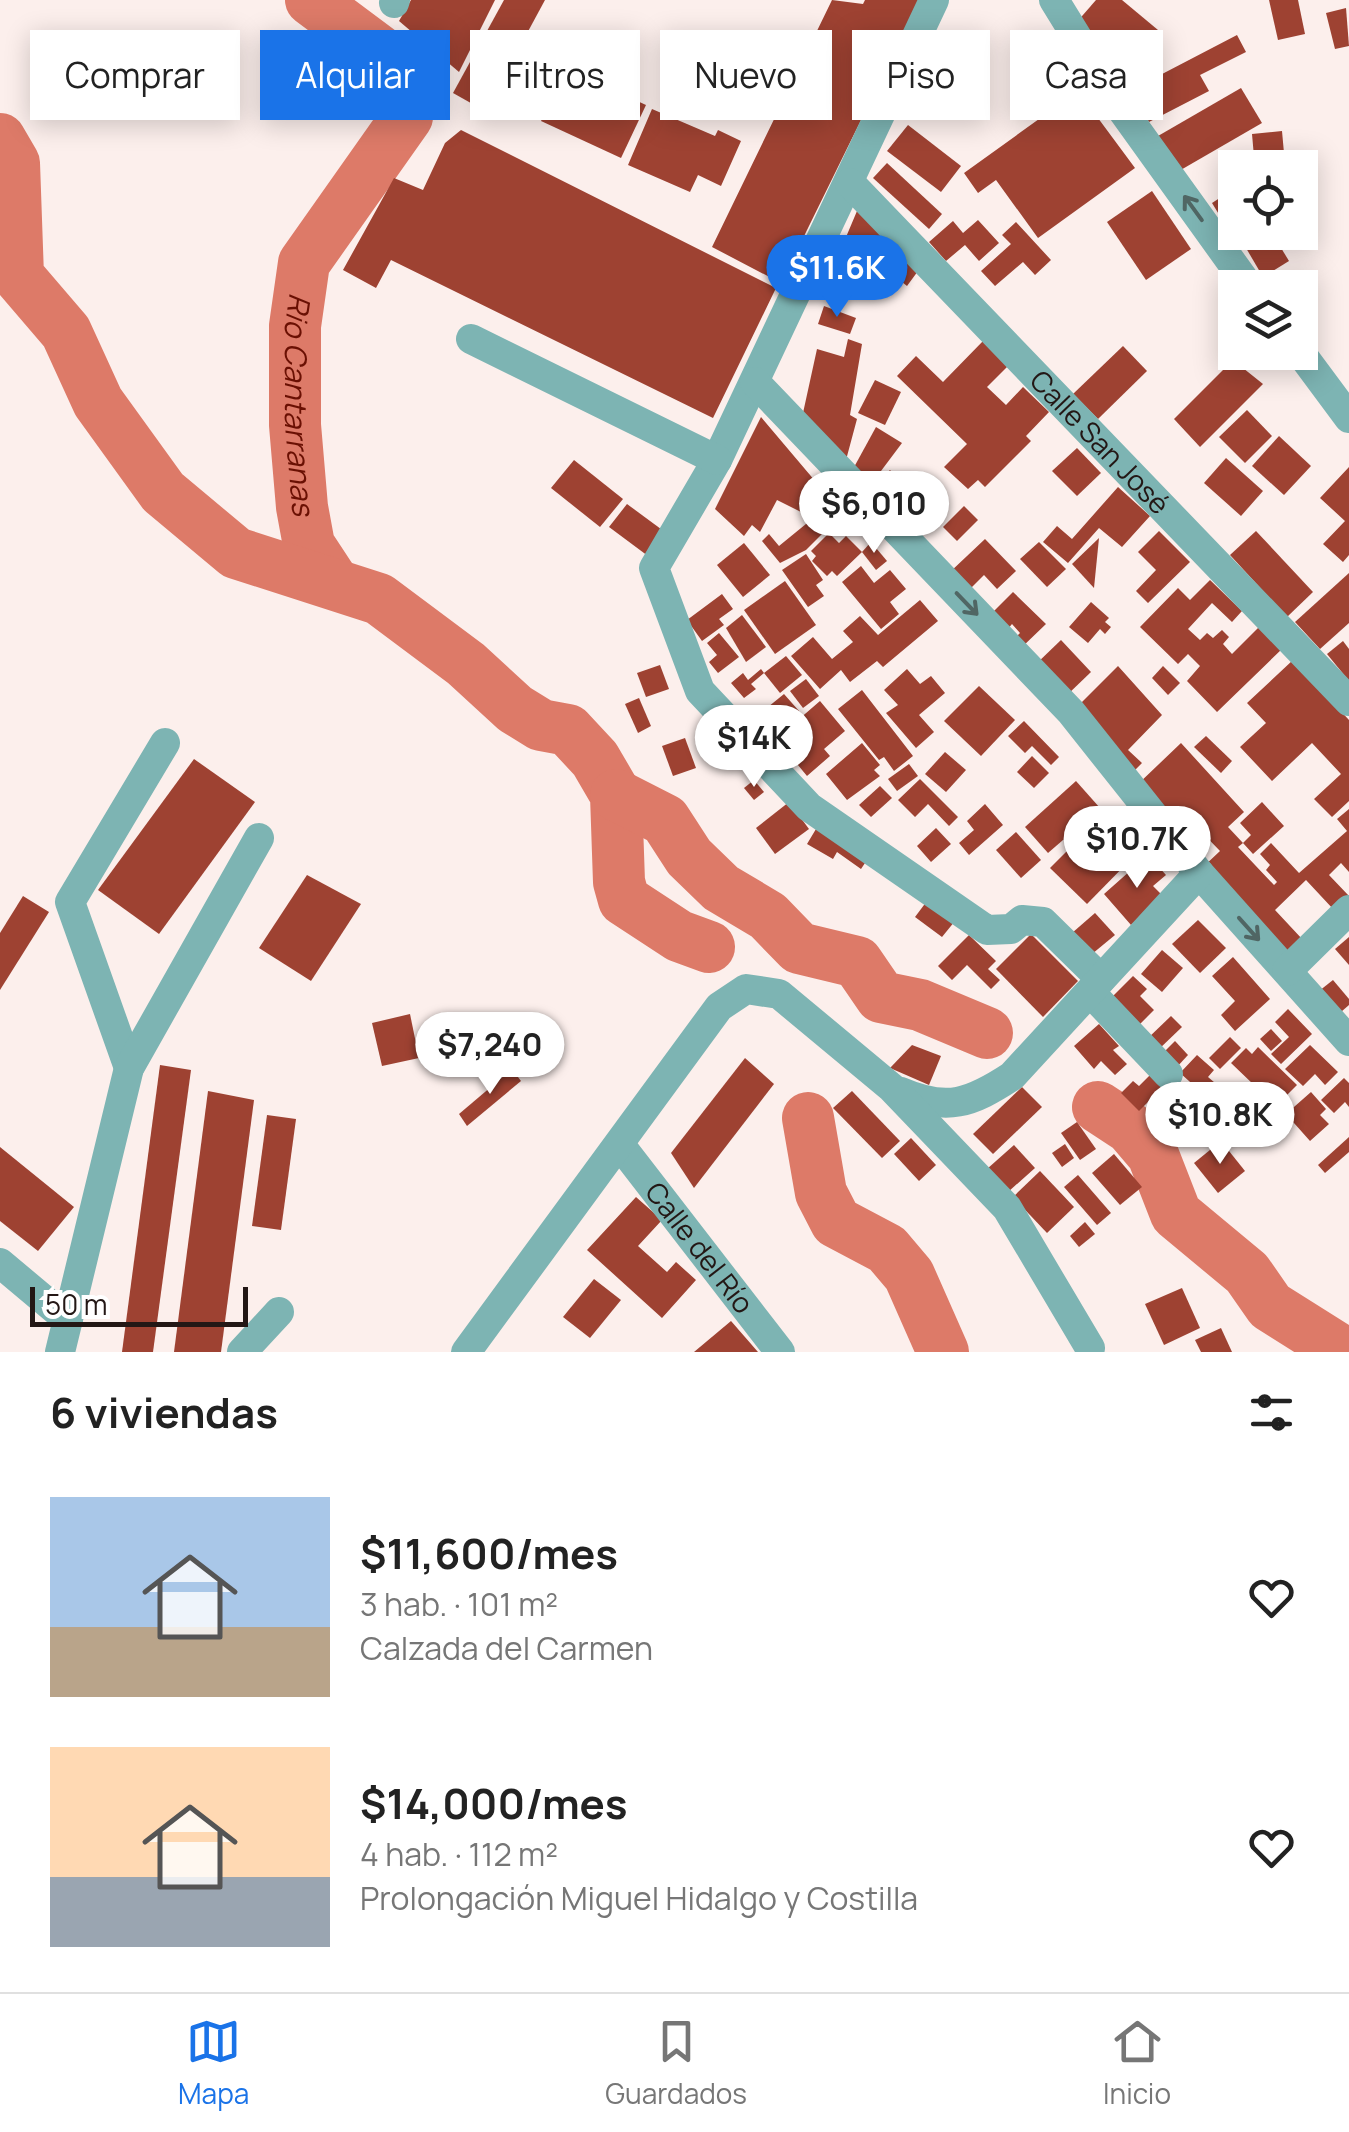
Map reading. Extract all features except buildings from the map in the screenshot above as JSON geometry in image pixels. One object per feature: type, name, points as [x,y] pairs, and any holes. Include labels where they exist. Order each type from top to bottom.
[{"type":"street","points":[[934,0],[718,460],[654,568],[700,691],[809,807],[987,930],[1011,929],[1022,920],[1043,922],[1168,1074]]},
{"type":"street","points":[[1054,0],[1120,107],[1237,270]]},
{"type":"street","name":"Calle San José","points":[[850,183],[1349,701]]},
{"type":"street","points":[[472,339],[718,460]]},
{"type":"street","points":[[1313,370],[1349,418]]},
{"type":"street","points":[[755,382],[1070,712],[1199,873],[1349,1042]]},
{"type":"street","points":[[129,1068],[70,902],[165,744]]},
{"type":"street","points":[[60,1352],[129,1068],[259,838]]},
{"type":"street","points":[[892,1088],[930,1105],[978,1098],[1012,1076],[1199,873]]},
{"type":"street","points":[[1287,971],[1349,910]]},
{"type":"street","points":[[466,1352],[719,1007],[746,989],[779,994],[892,1088],[1008,1208],[1090,1348]]},
{"type":"street","name":"Calle del Río","points":[[620,1146],[780,1352]]},
{"type":"street","points":[[0,1264],[68,1320]]},
{"type":"street","points":[[242,1352],[278,1312]]},
{"type":"waterway","name":"Rio Cantarranas","points":[[311,0],[405,70],[407,117],[304,263],[295,326],[295,425],[302,507],[309,545],[334,583]]},
{"type":"waterway","name":"Rio Cantarranas","points":[[0,139],[14,163],[18,276],[66,332],[98,402],[163,492],[236,553],[379,599],[466,664],[515,709],[541,725],[568,730],[595,759],[616,795],[619,882],[624,900],[679,936],[709,947]]},
{"type":"waterway","name":"Rio Cantarranas","points":[[616,795],[665,820],[689,857],[721,888],[768,916],[799,948],[857,962],[881,997],[920,1005],[987,1033]]},
{"type":"waterway","name":"Rio Cantarranas","points":[[1098,1107],[1130,1128],[1153,1155],[1176,1214],[1247,1273],[1270,1306],[1343,1352]]},
{"type":"waterway","name":"Rio Cantarranas","points":[[808,1118],[821,1193],[836,1222],[887,1249],[909,1275],[943,1352]]}]
